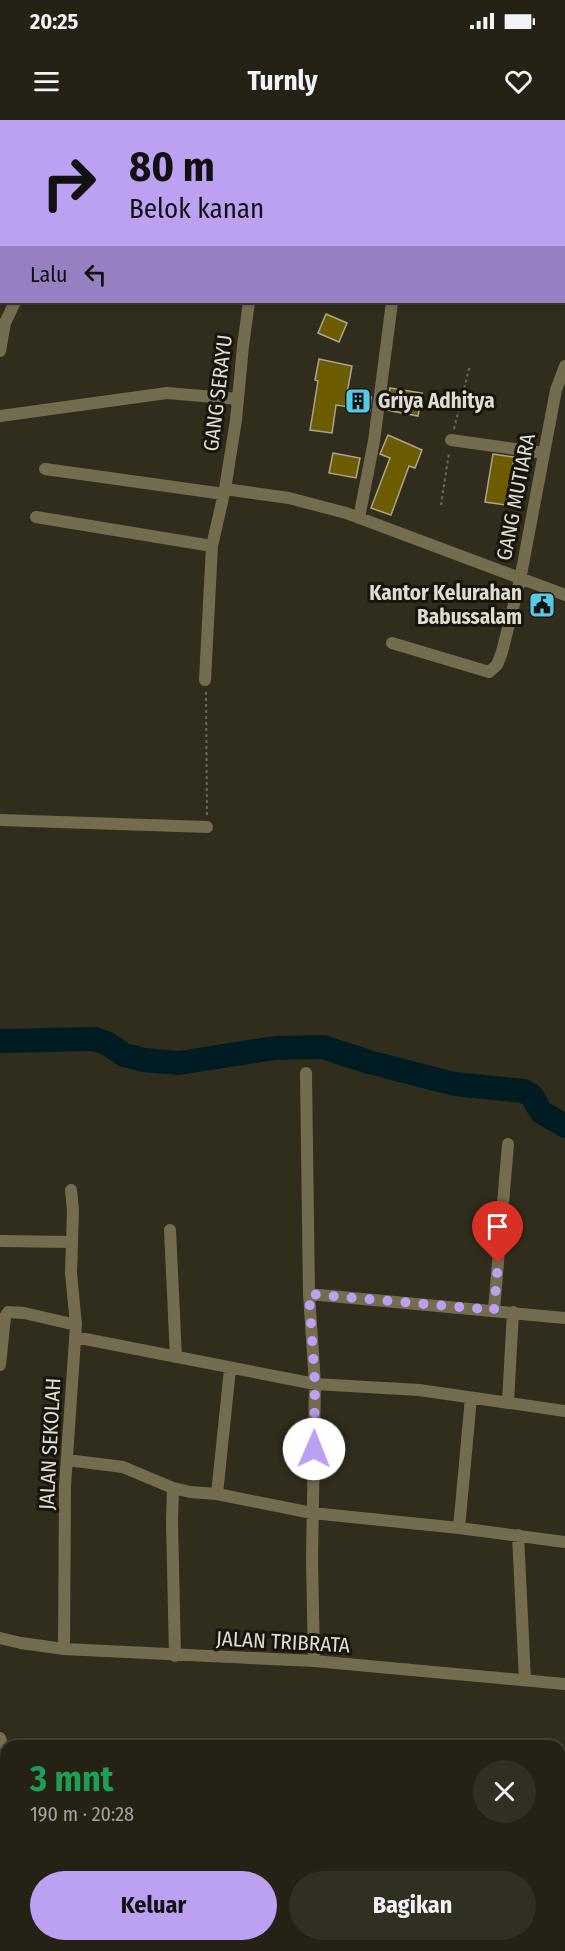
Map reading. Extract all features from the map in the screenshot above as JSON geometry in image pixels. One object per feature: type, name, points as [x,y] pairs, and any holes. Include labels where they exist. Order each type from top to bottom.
[{"type":"street","points":[[0,351],[5,323],[14,303]]},
{"type":"street","name":"GANG SERAYU","points":[[206,680],[212,546],[225,491],[249,303]]},
{"type":"street","points":[[359,518],[374,441],[392,303]]},
{"type":"street","name":"GANG MUTIARA","points":[[392,644],[491,672],[497,665],[520,580],[556,390],[565,366]]},
{"type":"street","points":[[0,416],[167,393],[238,399]]},
{"type":"street","points":[[451,440],[544,453]]},
{"type":"street","points":[[45,469],[310,502],[359,518],[565,596]]},
{"type":"street","points":[[36,517],[212,546]]},
{"type":"street","points":[[0,820],[207,827]]},
{"type":"street","points":[[306,1073],[309,1294],[315,1384],[312,1513],[314,1661]]},
{"type":"street","points":[[494,1310],[508,1144]]},
{"type":"street","name":"JALAN SEKOLAH","points":[[64,1649],[67,1460],[76,1331],[71,1273],[73,1210],[71,1190]]},
{"type":"street","points":[[170,1230],[176,1358]]},
{"type":"street","points":[[0,1241],[71,1242]]},
{"type":"street","points":[[309,1294],[565,1318]]},
{"type":"street","points":[[0,1365],[5,1317],[8,1312],[24,1312],[76,1331],[176,1358],[230,1369],[315,1384],[419,1390],[565,1411]]},
{"type":"street","points":[[508,1402],[513,1312]]},
{"type":"street","points":[[217,1494],[230,1369]]},
{"type":"street","points":[[459,1528],[471,1398]]},
{"type":"street","points":[[67,1460],[123,1467],[173,1488],[190,1492],[217,1494],[312,1513],[459,1528],[565,1542]]},
{"type":"street","points":[[173,1488],[175,1656]]},
{"type":"street","points":[[518,1535],[525,1680]]},
{"type":"street","name":"JALAN TRIBRATA","points":[[0,1638],[64,1649],[314,1661],[565,1684]]},
{"type":"path","points":[[206,680],[207,827]]},
{"type":"building","points":[[326,314],[347,323],[339,342],[318,333]]},
{"type":"building","points":[[319,359],[352,366],[347,393],[371,397],[370,410],[336,405],[332,433],[310,430]]},
{"type":"building","points":[[390,388],[422,393],[418,416],[386,410]]},
{"type":"building","points":[[388,435],[422,450],[415,468],[409,466],[391,515],[371,508],[390,458],[380,454]]},
{"type":"building","points":[[333,453],[360,458],[356,478],[329,473]]},
{"type":"building","points":[[493,454],[514,457],[506,505],[485,502]]},
{"type":"waterway","points":[[0,1041],[95,1039],[108,1044],[124,1055],[144,1060],[179,1063],[275,1048],[323,1047],[369,1062],[454,1084],[524,1091],[532,1096],[541,1112],[565,1126]]},
{"type":"place","name":"Griya Adhitya","points":[[358,401]]},
{"type":"place","name":"Kantor Kelurahan Babussalam","points":[[542,605]]},
{"type":"route","points":[[314,1449],[315,1384],[309,1294],[494,1310],[498,1263]]}]
